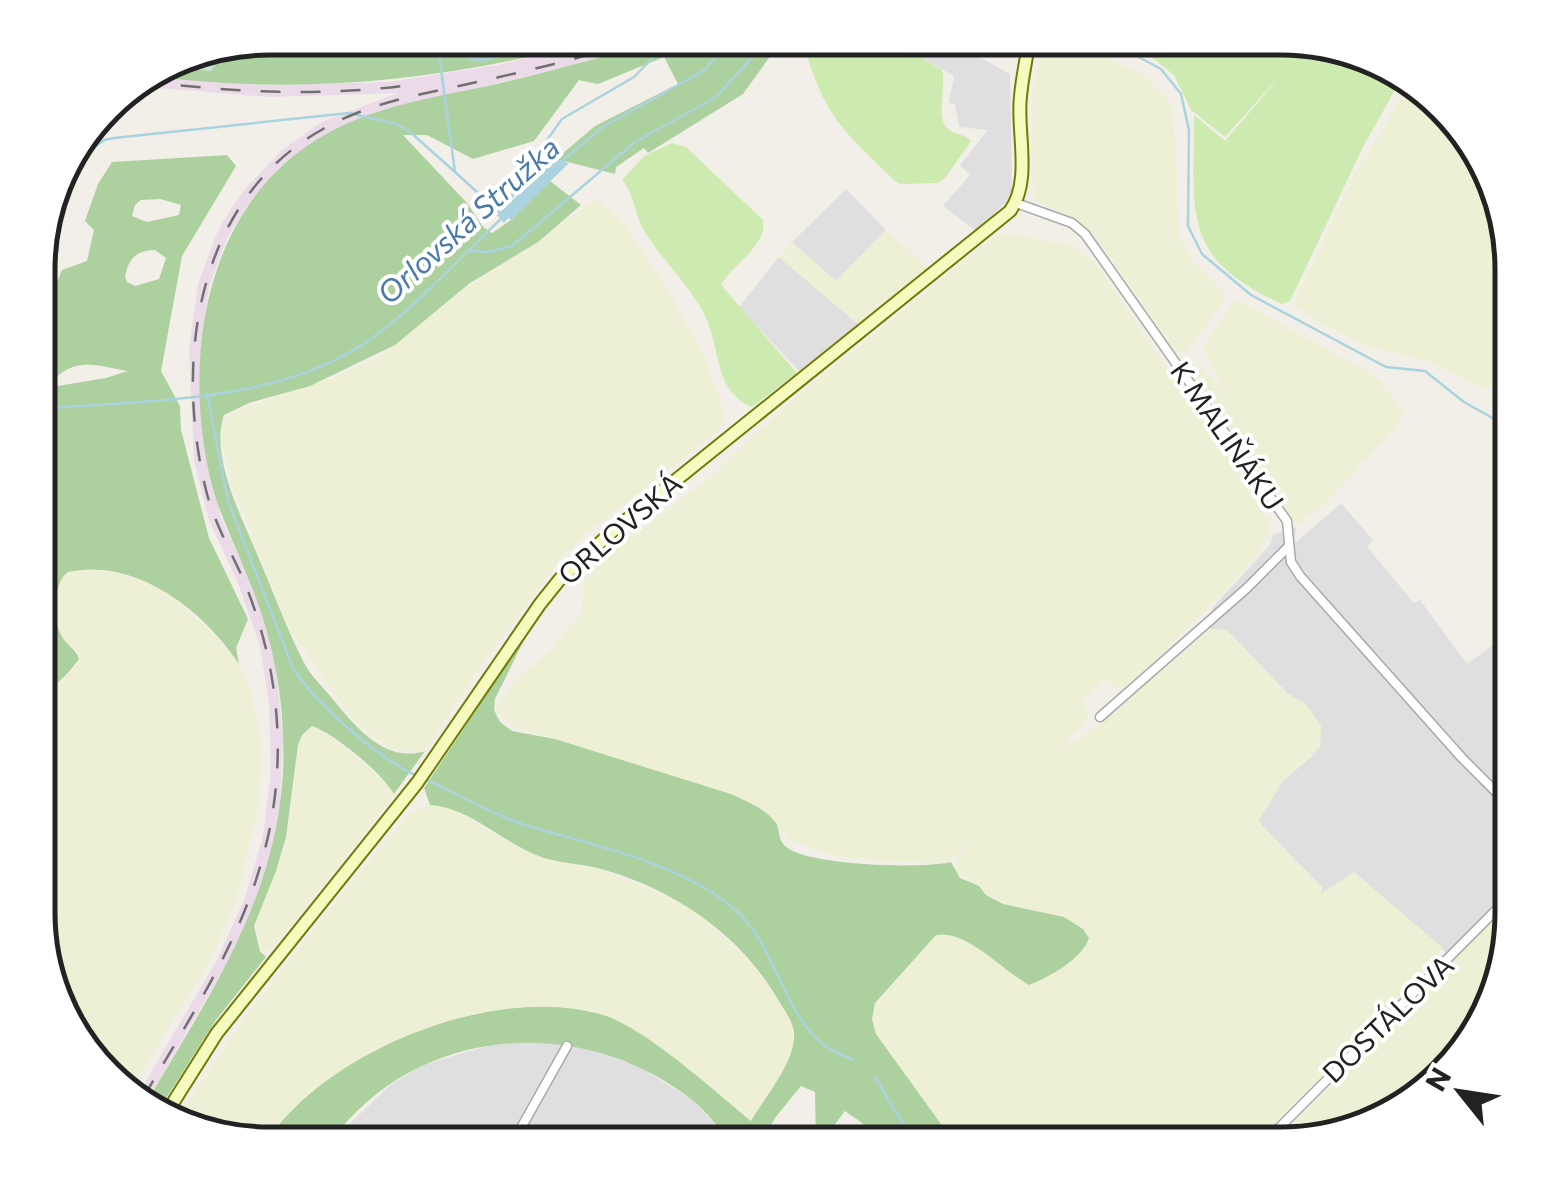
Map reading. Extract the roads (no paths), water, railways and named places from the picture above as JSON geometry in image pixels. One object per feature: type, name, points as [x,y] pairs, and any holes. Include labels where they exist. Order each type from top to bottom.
[{"type":"main road","points":[[1016,203],[1022,167],[1022,82],[1027,55]]},
{"type":"main road","name":"ORLOVSKÁ","points":[[171,1103],[216,1033],[421,777],[560,579],[587,553],[994,226],[1016,203]]},
{"type":"street","name":"K MALIŇÁKU","points":[[1016,203],[1072,223],[1086,234],[1287,521],[1288,547],[1100,717]]},
{"type":"street","points":[[1288,547],[1300,576],[1495,791]]},
{"type":"street","name":"DOSTÁLOVA","points":[[1280,1127],[1495,911]]},
{"type":"street","points":[[522,1127],[567,1046]]},
{"type":"water","points":[[556,159],[569,163],[504,223],[497,215]]},
{"type":"waterway","points":[[439,55],[455,172],[499,212]]},
{"type":"waterway","points":[[463,55],[478,61],[506,55]]},
{"type":"waterway","points":[[479,60],[482,55]]},
{"type":"waterway","points":[[510,204],[515,185],[562,119],[634,77],[655,55]]},
{"type":"waterway","name":"Orlovská Stružka","points":[[562,161],[604,126],[705,70],[718,55]]},
{"type":"waterway","points":[[470,251],[489,252],[512,246],[635,142],[716,97],[754,55]]},
{"type":"waterway","points":[[1135,55],[1161,69],[1181,94],[1189,130],[1188,226],[1202,254],[1251,295],[1386,367],[1425,371],[1464,402],[1495,419]]},
{"type":"waterway","points":[[93,148],[114,138],[349,113],[409,131],[455,172]]},
{"type":"waterway","points":[[69,193],[80,170]]},
{"type":"waterway","name":"Orlovská Stružka","points":[[55,408],[216,394],[302,374],[342,357],[396,320],[502,218]]},
{"type":"waterway","points":[[207,394],[228,501],[293,668],[348,728],[415,775]]},
{"type":"waterway","points":[[427,780],[513,821],[633,857],[710,891],[746,921],[806,1027],[824,1045],[853,1060]]},
{"type":"waterway","points":[[875,1077],[905,1127]]},
{"type":"railway","points":[[148,1089],[211,982],[247,904],[271,819],[277,773],[275,699],[266,651],[244,581],[209,502],[197,440],[193,389],[195,337],[205,287],[222,240],[247,197],[280,160],[323,129],[389,102],[584,55]]},
{"type":"railway","points":[[163,83],[276,92],[410,85]]}]
